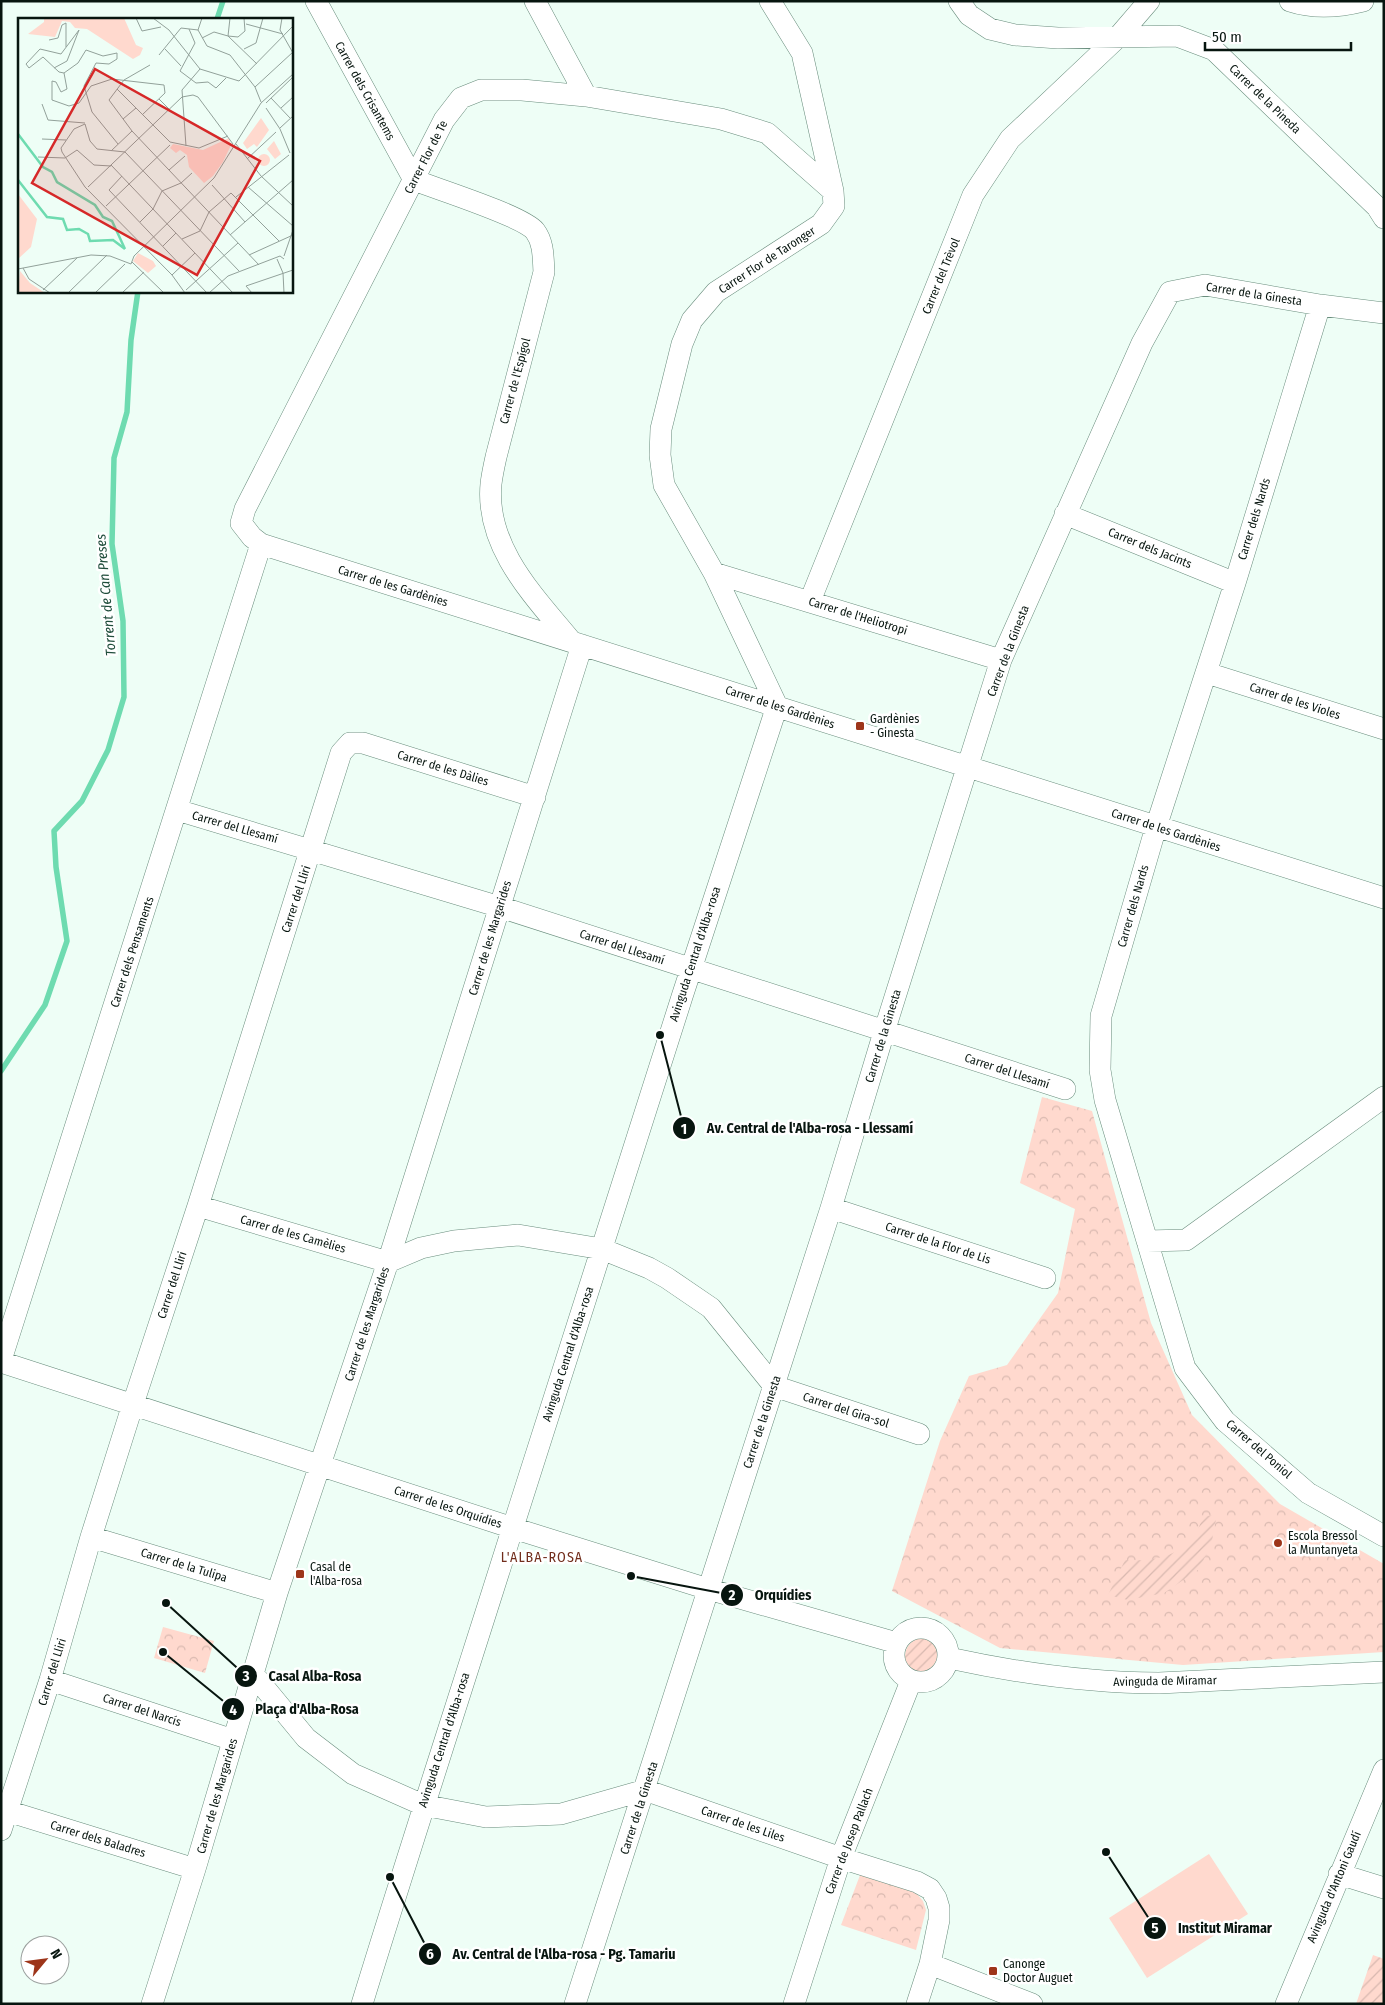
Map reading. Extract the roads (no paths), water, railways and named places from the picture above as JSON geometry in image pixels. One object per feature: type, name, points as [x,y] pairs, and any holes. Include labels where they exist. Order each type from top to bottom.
[{"type":"street","name":"Carrer dels Crisantems","points":[[316,1],[414,180]]},
{"type":"street","points":[[535,1],[586,96]]},
{"type":"street","name":"Carrer Flor de Taronger","points":[[770,1],[802,53],[834,190],[834,206],[821,224],[716,292],[692,320],[682,344],[661,429],[660,455],[664,484],[714,573],[777,706]]},
{"type":"street","name":"Carrer de la Pineda","points":[[959,1],[969,15],[990,29],[1015,35],[1058,38],[1177,36],[1214,50],[1377,207],[1384,218]]},
{"type":"street","name":"Carrer del Trèvol","points":[[810,601],[973,195],[1010,139],[1118,37],[1149,1]]},
{"type":"street","points":[[1290,1],[1319,6],[1343,6],[1364,1]]},
{"type":"street","name":"Carrer Flor de Te","points":[[261,544],[241,524],[245,509],[444,120],[461,98],[481,90],[522,90],[586,96],[721,119],[768,133],[834,190]]},
{"type":"street","name":"Carrer de l'Espígol","points":[[414,180],[516,218],[534,230],[542,247],[544,272],[496,457],[491,485],[494,518],[508,557],[520,580],[577,643]]},
{"type":"street","name":"Carrer de la Ginesta","points":[[575,2004],[831,1208],[884,1032],[1001,660],[1142,343],[1170,292],[1205,285],[1320,305],[1384,313]]},
{"type":"street","name":"Carrer dels Nards","points":[[1147,1241],[1105,1100],[1100,1070],[1101,1016],[1156,827],[1207,673],[1320,305]]},
{"type":"street","name":"Carrer dels Jacints","points":[[1065,514],[1235,583]]},
{"type":"street","name":"Carrer de les Gardènies","points":[[261,544],[1384,898]]},
{"type":"street","name":"Carrer dels Pensaments","points":[[1,1361],[261,544]]},
{"type":"street","name":"Carrer de l'Heliotropi","points":[[714,573],[1001,660]]},
{"type":"street","name":"Carrer de les Margarides","points":[[152,2004],[196,1869],[277,1593],[388,1262],[535,797],[577,643]]},
{"type":"street","name":"Carrer de les Violes","points":[[1207,673],[1384,729]]},
{"type":"street","name":"Avinguda Central d'Alba-rosa","points":[[362,2004],[423,1805],[602,1250],[690,969],[777,706]]},
{"type":"street","name":"Carrer de les Dàlies","points":[[350,743],[363,743],[535,797]]},
{"type":"street","name":"Carrer del Lliri","points":[[3,1816],[50,1680],[91,1538],[133,1404],[198,1206],[341,754],[350,743]]},
{"type":"street","name":"Carrer del Llesamí","points":[[177,810],[500,907],[1065,1089]]},
{"type":"street","points":[[1147,1241],[1186,1240],[1384,1097]]},
{"type":"street","name":"Carrer de les Camèlies","points":[[198,1206],[388,1262]]},
{"type":"street","name":"Carrer de la Flor de Lis","points":[[831,1208],[1045,1278]]},
{"type":"street","points":[[388,1262],[421,1248],[454,1241],[518,1235],[602,1250],[661,1275],[711,1308],[774,1386]]},
{"type":"street","name":"Carrer del Poniol","points":[[1147,1241],[1185,1368],[1225,1421],[1308,1493],[1384,1536]]},
{"type":"street","name":"Carrer de les Orquídies","points":[[1,1361],[513,1528],[708,1589],[897,1643]]},
{"type":"street","name":"Carrer del Gira-sol","points":[[774,1386],[919,1434]]},
{"type":"street","name":"Carrer de la Tulipa","points":[[91,1538],[277,1593]]},
{"type":"street","points":[[920,1628],[929,1629],[937,1633],[944,1640],[948,1648],[949,1658],[945,1670],[936,1679],[923,1683],[910,1681],[897,1669],[894,1661],[897,1643],[902,1636],[910,1630],[920,1628]]},
{"type":"street","name":"Avinguda de Miramar","points":[[949,1658],[991,1667],[1084,1680],[1121,1683],[1168,1683],[1384,1672]]},
{"type":"street","points":[[254,1676],[306,1738],[345,1768],[353,1774],[423,1805],[486,1818],[561,1814],[645,1790]]},
{"type":"street","name":"Carrer del Narcís","points":[[50,1680],[234,1740]]},
{"type":"street","name":"Carrer de Josep Pallach","points":[[794,2004],[841,1858],[910,1681]]},
{"type":"street","name":"Avinguda d'Antoni Gaudí","points":[[1286,2004],[1384,1770]]},
{"type":"street","name":"Carrer de les Liles","points":[[645,1790],[841,1858],[917,1882],[930,1889],[936,1898],[939,1908],[939,1920],[930,1964]]},
{"type":"street","name":"Carrer dels Baladres","points":[[3,1816],[196,1869]]},
{"type":"street","points":[[1339,1874],[1384,1888]]},
{"type":"street","points":[[917,2004],[930,1964],[1032,2004]]},
{"type":"waterway","name":"Torrent de Can Preses","points":[[217,18],[223,1]]},
{"type":"waterway","name":"Torrent de Can Preses","points":[[1,1071],[45,1005],[67,941],[56,867],[54,831],[82,801],[108,750],[124,697],[123,621],[112,544],[114,458],[127,412],[131,340],[138,292]]},
{"type":"place","name":"Gardènies - Ginesta","points":[[860,726]]},
{"type":"place","name":"Av. Central de l'Alba-rosa - Llessamí","points":[[660,1035]]},
{"type":"place","name":"Escola Bressol la Muntanyeta","points":[[1278,1543]]},
{"type":"place","name":"Casal de l'Alba-rosa","points":[[300,1574]]},
{"type":"place","name":"Orquídies","points":[[631,1576]]},
{"type":"place","name":"Casal Alba-Rosa","points":[[166,1603]]},
{"type":"place","name":"Plaça d'Alba-Rosa","points":[[163,1652]]},
{"type":"place","name":"Institut Miramar","points":[[1106,1852]]},
{"type":"place","name":"Av. Central de l'Alba-rosa - Pg. Tamariu","points":[[390,1877]]},
{"type":"place","name":"Canonge Doctor Auguet","points":[[993,1971]]},
{"type":"district","name":"L'ALBA-ROSA","points":[[542,1557]]}]
